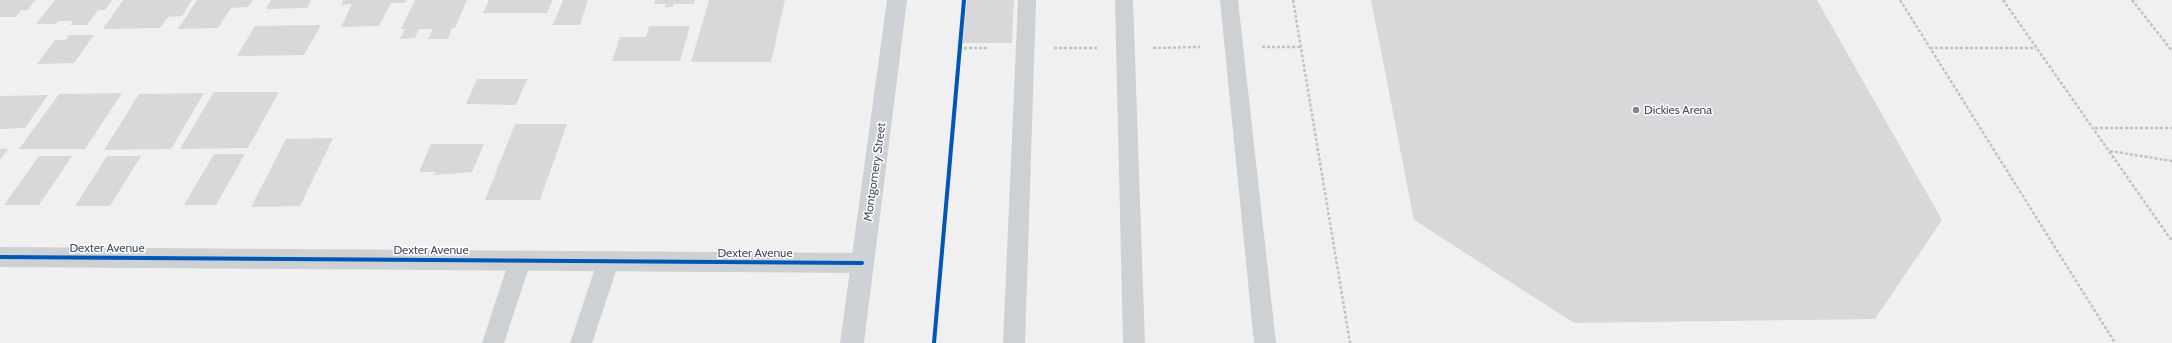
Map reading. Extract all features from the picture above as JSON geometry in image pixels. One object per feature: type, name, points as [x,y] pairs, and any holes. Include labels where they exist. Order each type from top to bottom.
[{"type":"main road","name":"Montgomery Street","points":[[852,343],[897,0]]},
{"type":"street","name":"Dexter Avenue","points":[[0,257],[862,264]]},
{"type":"lane","points":[[1014,343],[1027,0]]},
{"type":"lane","points":[[1124,0],[1134,343]]},
{"type":"lane","points":[[1228,0],[1265,343]]},
{"type":"lane","points":[[493,343],[520,261]]},
{"type":"lane","points":[[581,343],[608,262]]},
{"type":"path","points":[[1293,0],[1350,343]]},
{"type":"path","points":[[1900,0],[2115,343]]},
{"type":"path","points":[[2003,0],[2172,241]]},
{"type":"path","points":[[2132,0],[2172,51]]},
{"type":"path","points":[[1149,48],[1200,47]]},
{"type":"path","points":[[1258,47],[1301,47]]},
{"type":"path","points":[[959,48],[989,48]]},
{"type":"path","points":[[1051,48],[1102,48]]},
{"type":"path","points":[[1930,48],[2037,48]]},
{"type":"path","points":[[2094,128],[2172,128]]},
{"type":"path","points":[[2110,151],[2172,162]]},
{"type":"building","points":[[0,0],[35,0],[28,10],[21,10],[16,17],[0,17]]},
{"type":"building","points":[[55,0],[112,0],[105,10],[98,10],[87,25],[70,25],[73,21],[59,21],[56,24],[36,24]]},
{"type":"building","points":[[123,0],[192,0],[182,16],[168,17],[160,28],[103,29]]},
{"type":"building","points":[[197,0],[253,0],[248,7],[231,8],[218,28],[178,29]]},
{"type":"building","points":[[271,0],[311,0],[307,8],[266,9]]},
{"type":"building","points":[[343,0],[407,0],[405,3],[391,3],[379,26],[341,27],[352,4],[341,5]]},
{"type":"building","points":[[415,0],[467,0],[455,28],[452,28],[448,39],[428,39],[433,29],[419,29],[415,38],[400,39],[405,29],[401,29]]},
{"type":"building","points":[[489,0],[553,0],[547,13],[483,13]]},
{"type":"building","points":[[563,0],[588,0],[580,25],[553,25]]},
{"type":"building","points":[[655,0],[695,0],[694,4],[674,4],[673,7],[665,7],[666,4],[654,4]]},
{"type":"building","points":[[709,0],[785,0],[771,62],[691,62]]},
{"type":"building","points":[[967,0],[1014,0],[1012,43],[963,43]]},
{"type":"building","name":"Dickies Arena","points":[[1371,0],[1817,0],[1942,220],[1875,319],[1574,323],[1414,220]]},
{"type":"building","points":[[321,25],[304,55],[237,56],[255,26]]},
{"type":"building","points":[[649,26],[690,26],[680,61],[612,61],[620,37],[646,37]]},
{"type":"building","points":[[69,35],[94,35],[74,63],[37,64],[55,40],[65,40]]},
{"type":"building","points":[[477,79],[527,79],[516,105],[466,104]]},
{"type":"building","points":[[214,92],[279,92],[248,148],[180,149]]},
{"type":"building","points":[[122,93],[85,149],[19,149],[59,94]]},
{"type":"building","points":[[204,93],[171,149],[104,150],[139,94]]},
{"type":"building","points":[[48,95],[25,128],[0,129],[0,96]]},
{"type":"building","points":[[515,124],[567,124],[540,200],[485,200]]},
{"type":"building","points":[[333,138],[300,206],[251,207],[286,139]]},
{"type":"building","points":[[431,144],[484,144],[472,172],[435,175],[436,172],[419,172]]},
{"type":"building","points":[[0,149],[8,149],[0,160]]},
{"type":"building","points":[[214,154],[245,154],[216,205],[184,205]]},
{"type":"building","points":[[39,156],[72,156],[39,205],[4,205]]},
{"type":"building","points":[[107,156],[141,156],[110,206],[75,206]]},
{"type":"cycle path","points":[[934,343],[964,0]]},
{"type":"cycle path","points":[[0,257],[862,263]]},
{"type":"place","name":"Dickies Arena","points":[[1636,110]]}]
